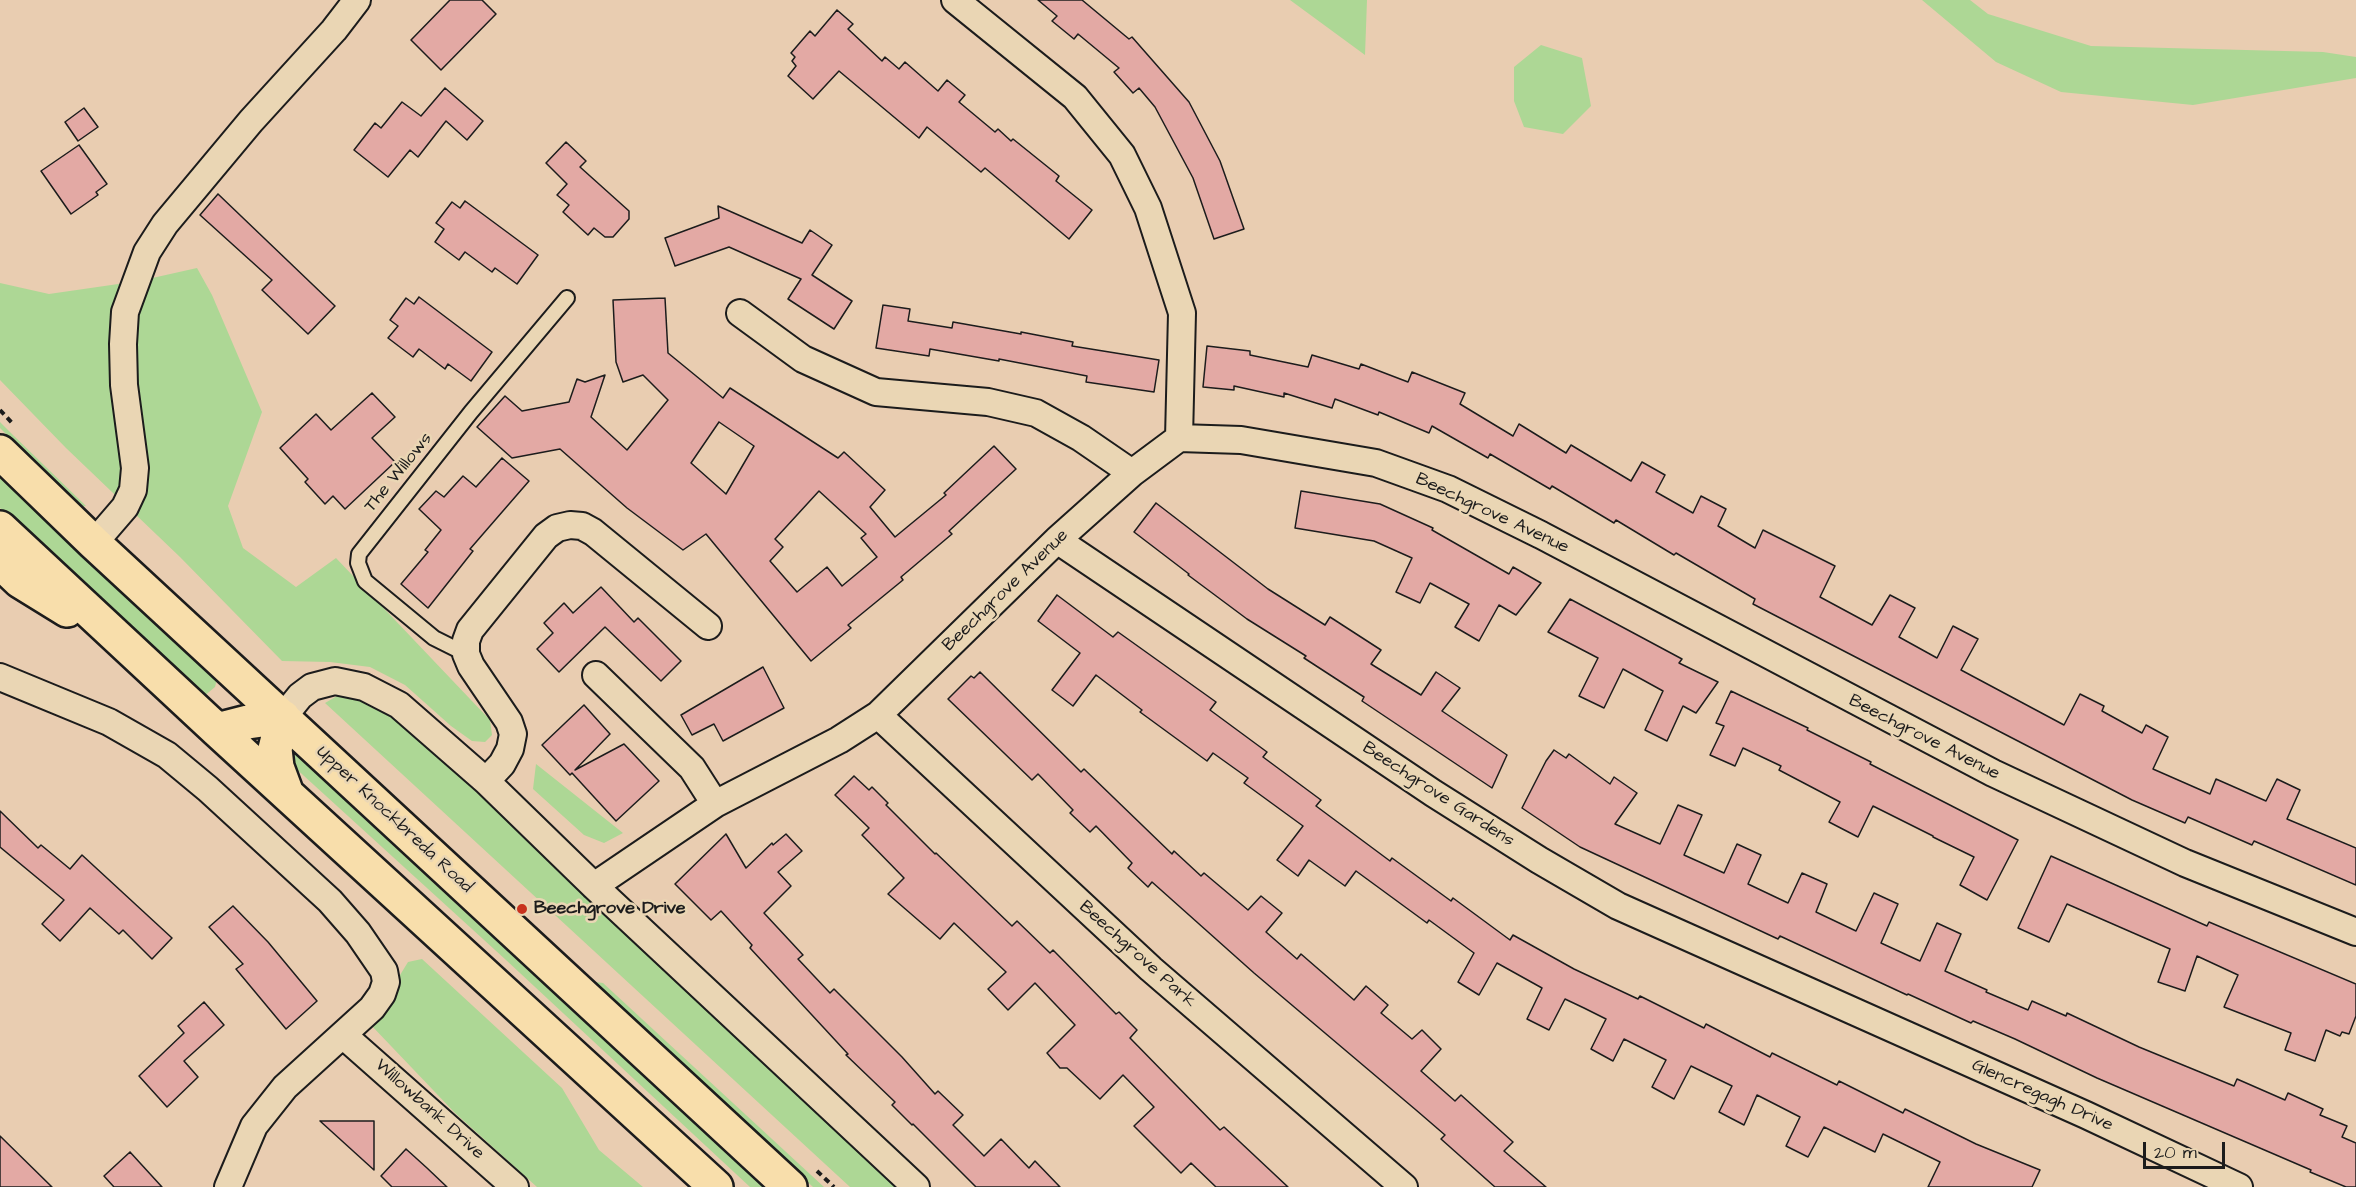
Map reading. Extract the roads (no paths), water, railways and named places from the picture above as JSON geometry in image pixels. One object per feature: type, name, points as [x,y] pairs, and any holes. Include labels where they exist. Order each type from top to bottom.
[{"type":"highway","name":"Upper Knockbreda Road","points":[[0,452],[94,543],[790,1187]]},
{"type":"highway","points":[[0,528],[716,1187]]},
{"type":"highway","points":[[0,562],[20,581],[127,647]]},
{"type":"highway","points":[[217,730],[248,722],[283,717],[275,749],[287,794]]},
{"type":"street","points":[[94,543],[125,507],[133,490],[135,468],[124,385],[125,312],[147,252],[165,224],[244,130],[334,30],[357,0]]},
{"type":"street","points":[[955,0],[1075,97],[1122,155],[1148,208],[1182,313],[1179,438]]},
{"type":"street","points":[[740,313],[804,359],[876,392],[988,402],[1036,413],[1081,438],[1132,473]]},
{"type":"street","name":"Beechgrove Avenue","points":[[594,886],[715,804],[839,740],[878,715],[1057,540],[1132,473],[1179,438],[1241,440],[1364,460],[1448,489],[1993,773],[2185,863],[2356,932]]},
{"type":"street","points":[[486,781],[502,764],[510,750],[513,734],[509,722],[480,682],[466,654],[466,641],[470,630],[537,545],[557,528],[570,525],[582,526],[593,532],[708,626]]},
{"type":"street","name":"Beechgrove Gardens","points":[[1057,540],[1383,759],[1539,860],[1618,906],[1844,1007]]},
{"type":"street","points":[[596,675],[692,768],[715,804]]},
{"type":"street","points":[[0,677],[109,722],[167,755],[208,789],[330,901],[374,953],[384,971],[386,982],[382,994],[372,1008],[285,1087],[254,1126],[228,1187]]},
{"type":"street","points":[[283,717],[300,696],[323,682],[336,681],[364,687],[399,705],[486,781],[594,886],[916,1187]]},
{"type":"street","name":"Beechgrove Park","points":[[878,715],[1150,969],[1404,1187]]},
{"type":"street","name":"Glencregagh Drive","points":[[1844,1007],[2086,1115],[2239,1187]]},
{"type":"street","name":"Willowbank Drive","points":[[344,1035],[515,1187]]},
{"type":"lane","name":"The Willows","points":[[466,654],[434,638],[365,581],[358,563],[359,554],[471,412],[567,298]]},
{"type":"place","name":"Beechgrove Drive","points":[[522,909]]}]
